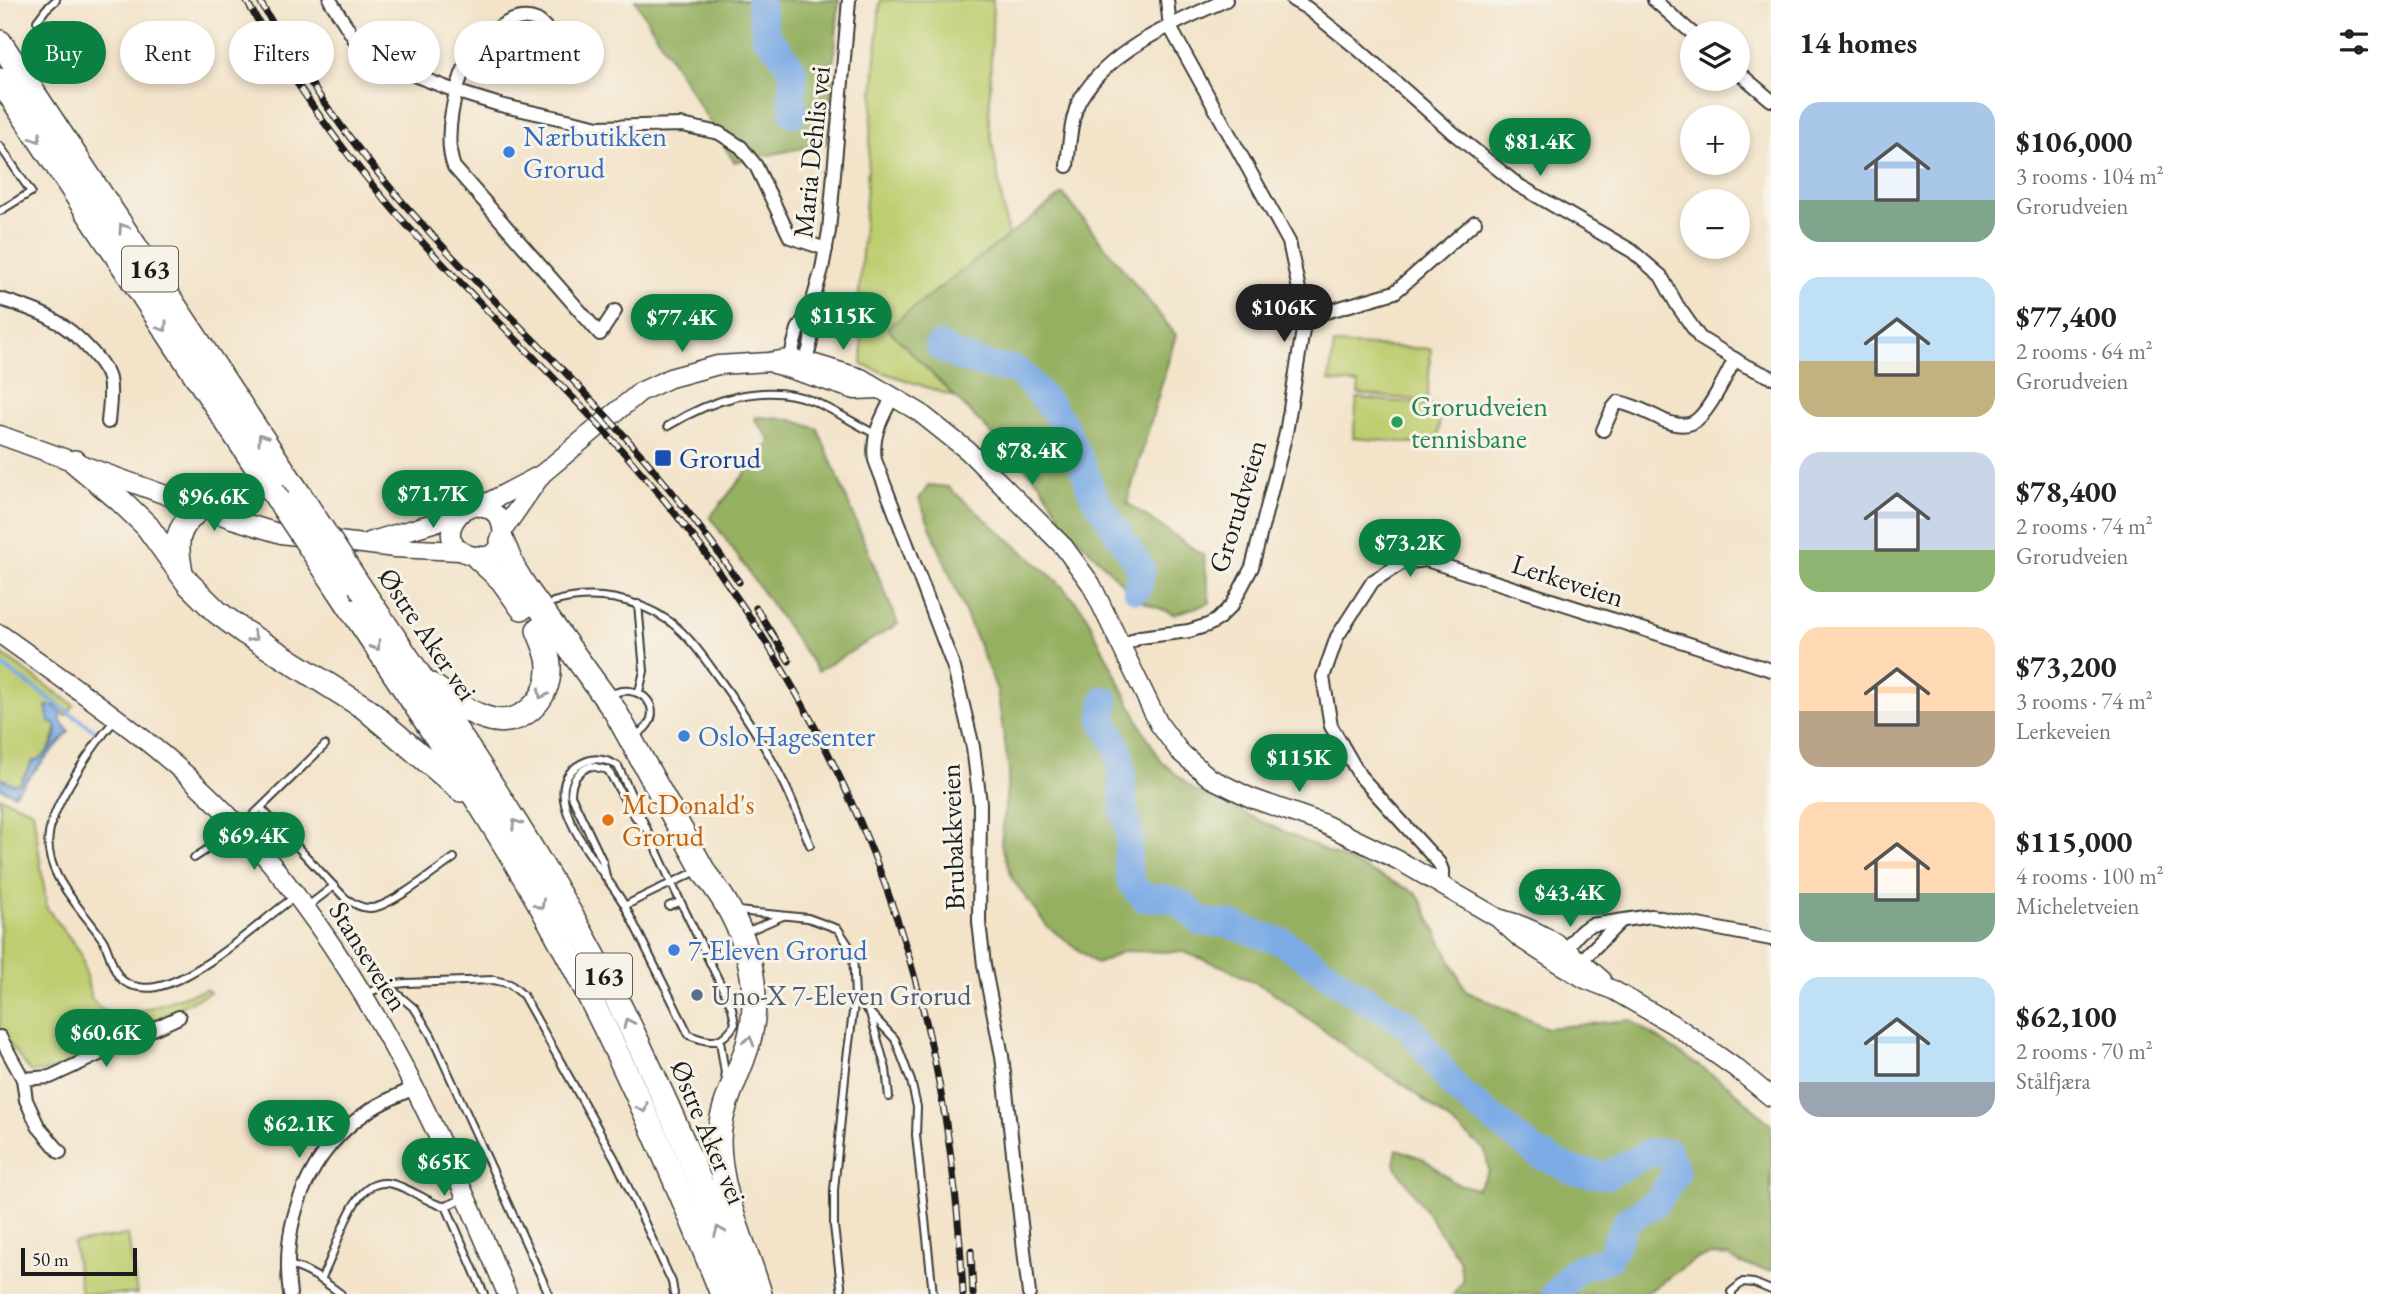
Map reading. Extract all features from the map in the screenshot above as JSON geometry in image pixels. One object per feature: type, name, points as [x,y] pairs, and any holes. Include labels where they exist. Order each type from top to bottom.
[{"type":"highway","name":"Østre Aker vei","points":[[0,42],[530,845],[587,943],[621,1009],[660,1091],[745,1294]]},
{"type":"highway","name":"Østre Aker vei","points":[[0,80],[480,805],[545,915],[628,1076],[722,1294]]},
{"type":"highway","name":"163","points":[[75,462],[147,526],[199,595],[216,612],[365,708],[480,805]]},
{"type":"highway","points":[[178,565],[177,541],[182,525],[201,508]]},
{"type":"highway","name":"163","points":[[502,536],[514,569],[527,590],[615,711],[630,744],[704,872],[713,903],[723,923],[734,920],[751,964],[755,1013],[749,1043],[729,1092],[721,1122],[720,1168],[726,1195],[760,1294]]},
{"type":"highway","name":"163","points":[[469,554],[502,580],[605,720],[630,744]]},
{"type":"highway","name":"163","points":[[422,678],[489,720],[509,720],[520,716],[538,703],[548,682],[549,661],[538,630]]},
{"type":"main road","points":[[469,554],[455,545],[452,531],[456,517],[542,474],[628,401],[655,383],[718,365],[769,362],[797,364],[855,390],[886,393],[931,421],[968,451],[1064,547],[1091,584],[1159,724],[1180,752],[1210,778],[1251,798],[1345,833],[1498,918],[1527,926],[1614,990],[1710,1049],[1771,1097]]},
{"type":"main road","points":[[0,435],[281,534],[469,554],[492,553],[542,474]]},
{"type":"main road","points":[[366,543],[470,509],[495,514],[502,536]]},
{"type":"main road","name":"Stanseveien","points":[[0,634],[117,717],[165,756],[240,828],[302,901],[365,995],[395,1049],[508,1294]]},
{"type":"street","points":[[330,0],[357,43],[372,59],[458,92],[500,105],[599,127],[682,125],[719,134],[741,147],[756,166],[790,237],[826,249]]},
{"type":"street","name":"Maria Dehlis vei","points":[[797,364],[798,329],[811,307],[826,249],[835,185],[849,0]]},
{"type":"street","name":"Grorudveien","points":[[1122,646],[1140,637],[1189,631],[1208,625],[1233,605],[1252,567],[1283,447],[1305,318],[1289,242],[1170,27],[1167,0]]},
{"type":"street","points":[[1067,166],[1079,100],[1100,74],[1131,49],[1226,0]]},
{"type":"street","points":[[1293,0],[1358,49],[1452,132],[1518,185],[1632,251],[1661,276],[1700,338],[1771,377]]},
{"type":"street","points":[[1654,0],[1680,23]]},
{"type":"street","points":[[504,21],[526,14],[539,21]]},
{"type":"street","points":[[1750,82],[1771,100]]},
{"type":"street","points":[[460,84],[449,123],[448,142],[454,167],[600,334],[615,312]]},
{"type":"street","points":[[1305,318],[1395,292],[1475,222]]},
{"type":"street","points":[[0,299],[52,317],[78,336],[109,377],[108,422]]},
{"type":"street","points":[[1603,430],[1618,402],[1627,403],[1669,423],[1692,423],[1703,413],[1735,359]]},
{"type":"street","name":"Brubakkveien","points":[[886,393],[873,444],[877,468],[954,668],[973,747],[980,803],[979,922],[984,965],[1002,1056],[1029,1294]]},
{"type":"street","name":"Lerkeveien","points":[[1442,885],[1439,863],[1360,776],[1331,726],[1322,677],[1337,637],[1373,581],[1402,563],[1426,560],[1771,670]]},
{"type":"street","points":[[1571,960],[1586,928],[1601,922],[1619,922],[1651,916],[1771,939]]},
{"type":"street","points":[[1571,960],[1619,922]]},
{"type":"street","points":[[23,1079],[50,1077],[179,1017]]},
{"type":"street","points":[[0,1037],[23,1079],[26,1100],[37,1126],[60,1152]]},
{"type":"street","points":[[290,1294],[286,1265],[288,1245],[296,1206],[310,1174],[329,1146],[355,1121],[380,1103],[414,1088]]},
{"type":"lane","points":[[37,21],[56,0]]},
{"type":"lane","points":[[0,146],[31,192],[0,211]]},
{"type":"lane","points":[[668,426],[713,402],[773,393],[810,400],[875,434]]},
{"type":"lane","points":[[553,602],[581,596],[615,598],[638,604],[672,623],[695,647],[730,694],[784,782],[810,845]]},
{"type":"lane","points":[[638,604],[644,671],[639,692]]},
{"type":"lane","points":[[605,698],[625,689],[639,692],[649,704],[650,720],[630,744]]},
{"type":"lane","points":[[117,717],[83,764],[58,806],[49,832],[48,854],[62,884],[104,942],[120,978],[129,984],[155,988],[190,974],[302,901],[334,886]]},
{"type":"lane","points":[[194,858],[240,828],[325,745]]},
{"type":"lane","points":[[591,759],[611,762],[618,766],[671,884],[732,1008],[735,1024],[720,1041],[703,1040],[689,1035],[616,889],[596,866],[562,800],[563,785],[569,773],[578,765],[591,759]]},
{"type":"lane","points":[[607,879],[603,862],[571,795],[571,787],[578,774],[591,766],[608,770],[631,811],[647,831]]},
{"type":"lane","points":[[261,808],[345,898],[362,907],[376,908],[454,858]]},
{"type":"lane","points":[[625,906],[704,872]]},
{"type":"lane","points":[[669,906],[680,902]]},
{"type":"lane","points":[[734,920],[753,929],[785,916]]},
{"type":"lane","points":[[734,920],[785,916],[808,918],[838,929],[853,952],[855,997],[834,1190],[834,1226],[842,1294]]},
{"type":"lane","points":[[635,926],[641,920]]},
{"type":"lane","points":[[365,995],[387,985],[494,980],[510,984],[523,995],[615,1158],[674,1294]]},
{"type":"lane","points":[[387,985],[415,1009],[431,1035],[549,1294]]},
{"type":"lane","points":[[855,997],[895,1039],[911,1081],[917,1107],[916,1135],[933,1294]]},
{"type":"lane","points":[[870,1011],[887,1069],[889,1097]]},
{"type":"lane","points":[[720,1041],[729,1092]]},
{"type":"lane","points":[[321,1279],[332,1261],[347,1220],[358,1199],[370,1185],[390,1183],[437,1205],[446,1206],[465,1197]]},
{"type":"lane","points":[[446,1206],[484,1294]]},
{"type":"lane","points":[[286,1265],[297,1267],[321,1279],[332,1290],[341,1294]]},
{"type":"lane","points":[[1732,1294],[1743,1282],[1771,1290]]},
{"type":"green space","points":[[635,0],[839,0],[827,143],[734,162]]},
{"type":"green space","points":[[880,0],[993,0],[989,123],[1008,236],[888,328],[955,397],[862,365],[858,309]]},
{"type":"green space","points":[[1063,194],[1176,335],[1127,503],[1204,556],[1210,603],[1174,614],[1138,600],[1067,527],[1040,483],[887,328]]},
{"type":"green space","points":[[1334,344],[1431,349],[1427,401],[1358,394],[1359,384],[1329,381]]},
{"type":"green space","name":"Grorudveien tennisbane","points":[[1357,398],[1441,406],[1437,445],[1353,438]]},
{"type":"green space","points":[[756,417],[789,419],[818,429],[898,624],[818,671],[710,517],[769,444],[770,439],[755,420]]},
{"type":"green space","points":[[929,485],[948,487],[1057,581],[1084,611],[1161,761],[1194,790],[1417,893],[1466,991],[1547,1028],[1630,1020],[1729,1086],[1771,1125],[1771,1271],[1741,1264],[1728,1256],[1712,1255],[1695,1259],[1645,1294],[1453,1294],[1463,1280],[1459,1260],[1394,1164],[1397,1149],[1424,1159],[1455,1183],[1477,1189],[1489,1171],[1485,1150],[1407,1087],[1358,1056],[1270,990],[1224,967],[1183,952],[1124,951],[1097,964],[1047,926],[1013,880],[1001,844],[1009,771],[997,690],[919,499]]},
{"type":"green space","points":[[0,653],[74,705],[66,716],[61,712],[53,741],[46,753],[32,762],[20,783],[13,784],[0,778]]},
{"type":"green space","points":[[0,797],[33,811],[47,908],[81,953],[91,998],[100,1008],[113,1015],[128,1015],[206,989],[210,992],[54,1070],[31,1072],[0,1032]]},
{"type":"green space","points":[[128,1235],[137,1294],[81,1294],[73,1243]]},
{"type":"water","points":[[46,706],[54,706],[61,712],[61,721],[69,732],[14,794],[0,788],[0,778],[13,784],[20,783],[32,762],[47,752],[54,742],[56,725],[49,722]]},
{"type":"waterway","points":[[760,0],[766,37],[794,72],[793,113]]},
{"type":"waterway","points":[[939,346],[957,356],[993,367],[1014,369],[1022,374],[1051,407],[1063,424],[1092,493],[1142,570],[1137,589]]},
{"type":"waterway","points":[[0,664],[97,732]]},
{"type":"waterway","points":[[1105,700],[1103,719],[1120,753],[1124,811],[1130,834],[1127,861],[1131,883],[1144,898],[1170,899],[1182,904],[1201,922],[1228,924],[1285,943],[1360,997],[1406,1023],[1457,1090],[1538,1154],[1577,1172],[1608,1175],[1650,1152],[1669,1153],[1676,1174],[1656,1203],[1627,1220],[1608,1259],[1576,1269],[1555,1294]]},
{"type":"railway","points":[[246,0],[313,106],[390,206],[448,270],[597,423],[678,518],[727,583],[772,652],[813,724],[849,798],[881,874],[907,951],[928,1030],[951,1161],[963,1294]]},
{"type":"railway","points":[[259,0],[324,102],[379,175],[447,251],[634,447],[689,513],[739,582]]},
{"type":"railway","points":[[756,608],[789,661]]},
{"type":"railway","points":[[971,1251],[973,1294]]},
{"type":"place","name":"Nærbutikken Grorud","points":[[509,152]]},
{"type":"place","name":"Grorudveien tennisbane","points":[[1397,422]]},
{"type":"place","name":"Grorud","points":[[663,458]]},
{"type":"place","name":"Oslo Hagesenter","points":[[684,736]]},
{"type":"place","name":"McDonald's Grorud","points":[[608,820]]},
{"type":"place","name":"7-Eleven Grorud","points":[[674,950]]},
{"type":"place","name":"Uno-X 7-Eleven Grorud","points":[[697,995]]}]
